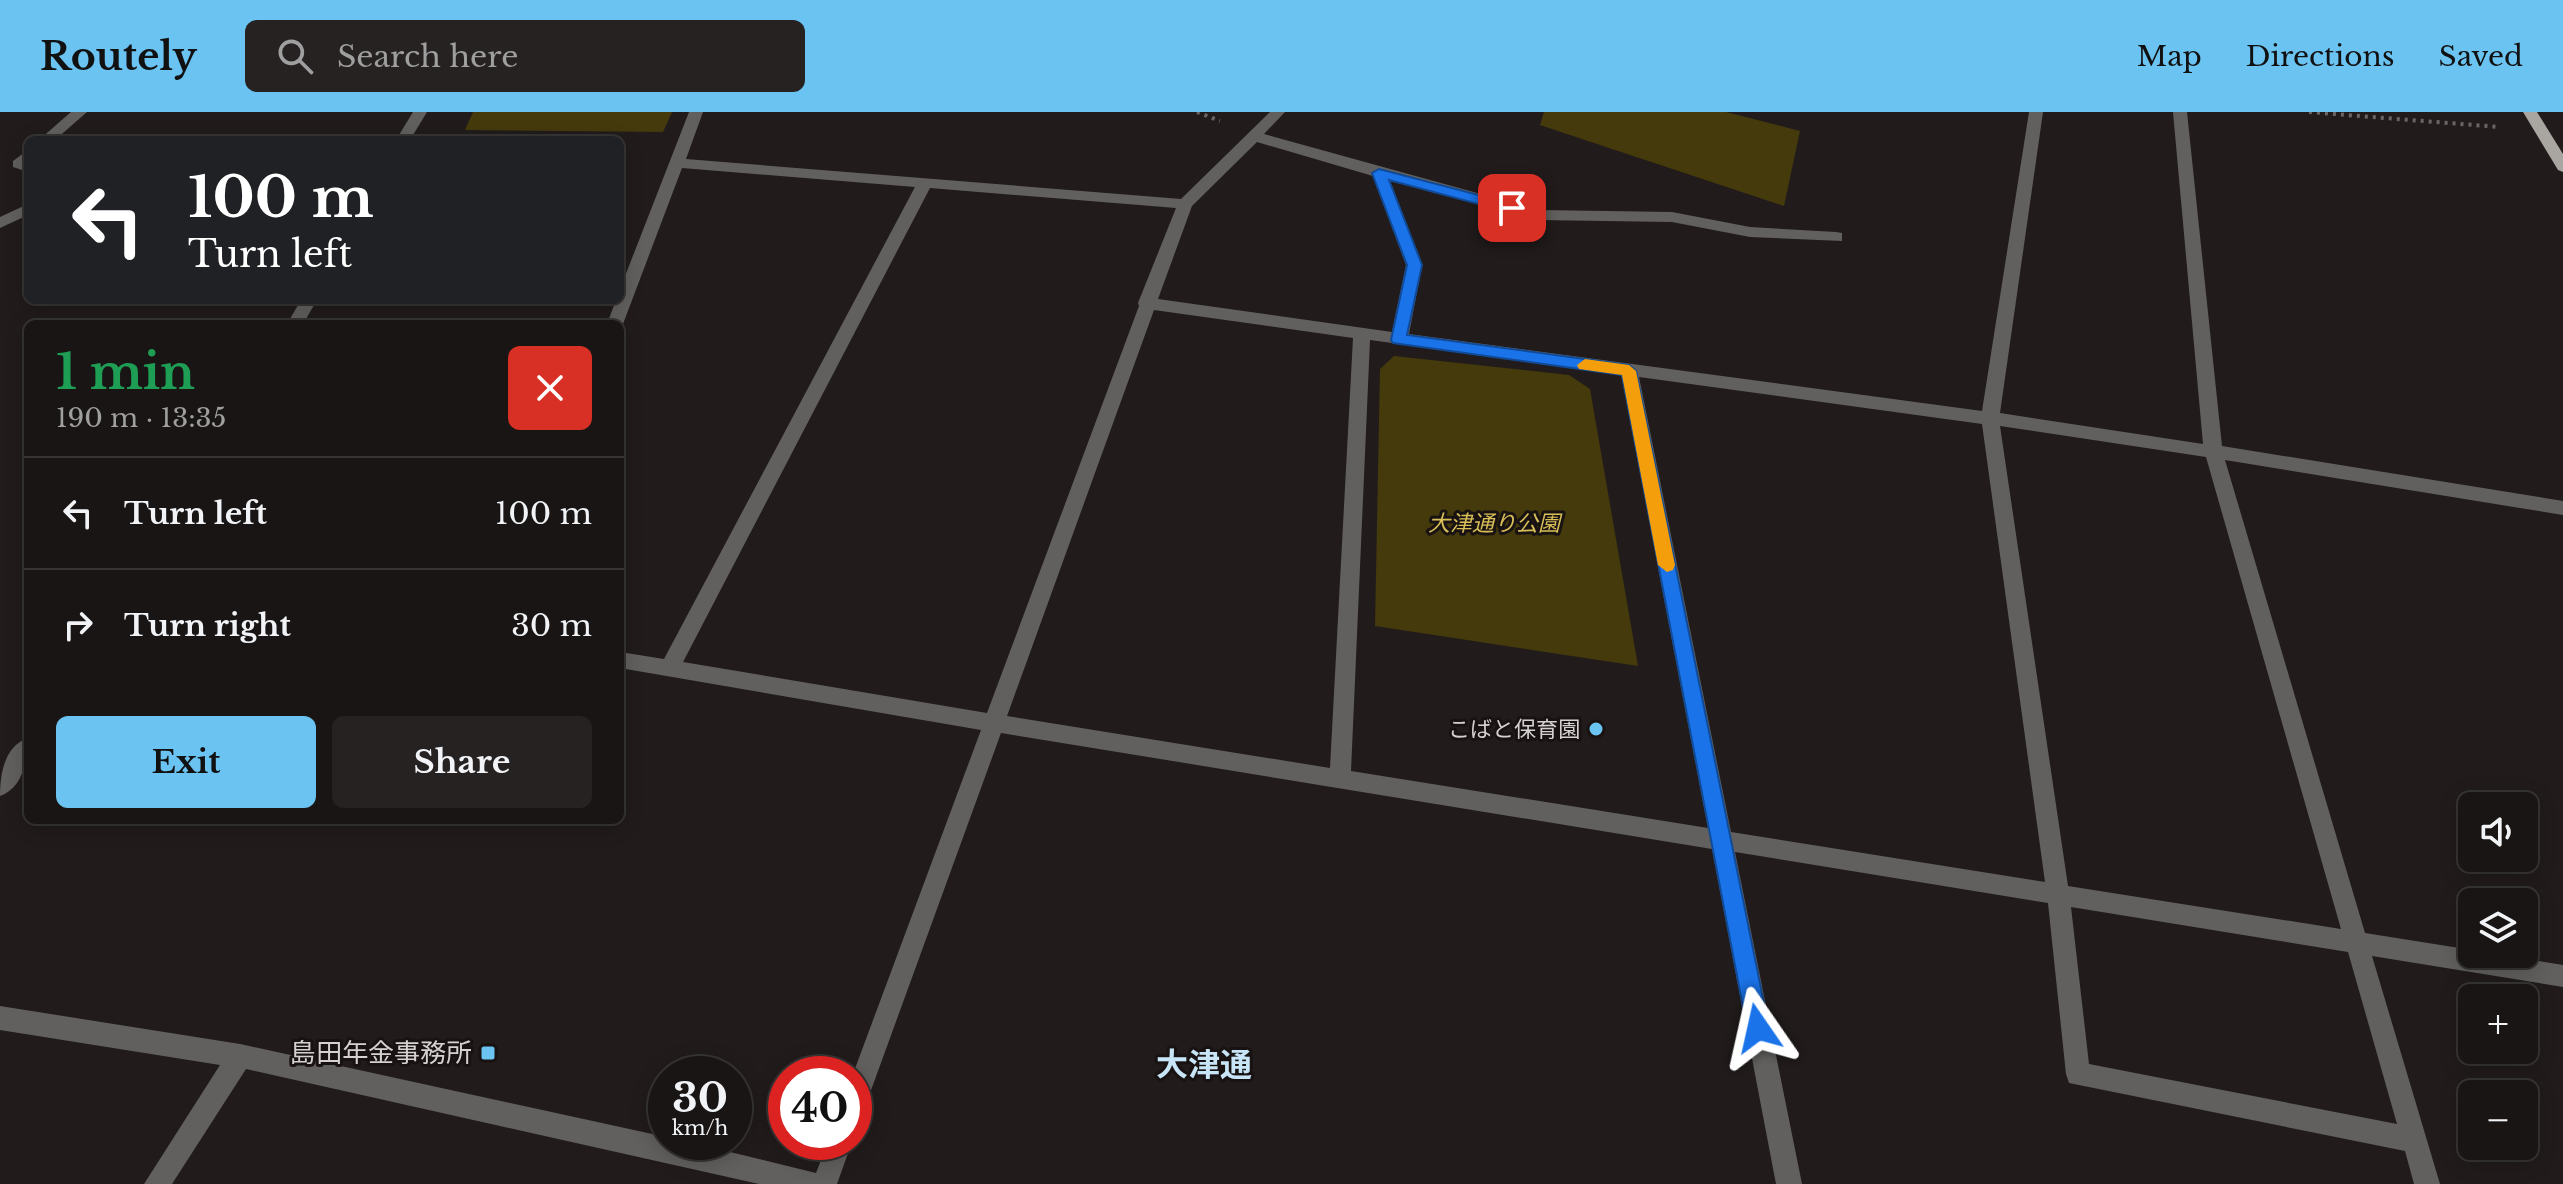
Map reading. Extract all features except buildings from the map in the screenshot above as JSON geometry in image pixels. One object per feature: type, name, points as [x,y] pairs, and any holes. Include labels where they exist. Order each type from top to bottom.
[{"type":"main road","points":[[2530,112],[2563,167]]},
{"type":"street","points":[[51,136],[80,112]]},
{"type":"street","points":[[405,136],[420,112]]},
{"type":"street","points":[[624,301],[696,112]]},
{"type":"street","points":[[872,1056],[1146,303],[1185,204],[1278,112]]},
{"type":"street","points":[[2036,112],[1990,418],[2058,894],[2078,1074],[2414,1140]]},
{"type":"street","points":[[2180,112],[2213,451],[2427,1184]]},
{"type":"street","points":[[1254,136],[1539,215],[1672,217],[1750,232],[1836,237]]},
{"type":"street","points":[[678,163],[1185,204]]},
{"type":"street","points":[[1379,173],[1414,265],[1399,340]]},
{"type":"street","points":[[669,669],[924,184]]},
{"type":"street","points":[[0,223],[24,211]]},
{"type":"street","points":[[1146,303],[1399,340],[1990,418],[2563,508]]},
{"type":"street","points":[[1340,779],[1362,334]]},
{"type":"street","points":[[1629,371],[1789,1184]]},
{"type":"street","points":[[624,661],[2563,976]]},
{"type":"street","points":[[0,787],[24,753]]},
{"type":"street","points":[[0,1018],[240,1056],[810,1183],[827,1160]]},
{"type":"street","points":[[157,1184],[240,1056]]},
{"type":"path","points":[[2309,112],[2541,131]]},
{"type":"green space","points":[[473,112],[672,112],[663,132],[465,130]]},
{"type":"green space","points":[[1544,112],[1726,112],[1800,131],[1784,206],[1540,125]]},
{"type":"green space","name":"大津通り公園","points":[[1394,356],[1569,375],[1590,389],[1638,666],[1375,626],[1380,369]]},
{"type":"slow traffic","points":[[1585,365],[1629,371],[1667,565]]},
{"type":"place","name":"こばと保育園","points":[[1596,729]]},
{"type":"place","name":"島田年金事務所","points":[[488,1053]]},
{"type":"district","name":"大津通","points":[[1204,1065]]},
{"type":"route","points":[[1512,208],[1379,173],[1414,265],[1399,340],[1629,371],[1758,1028]]}]
